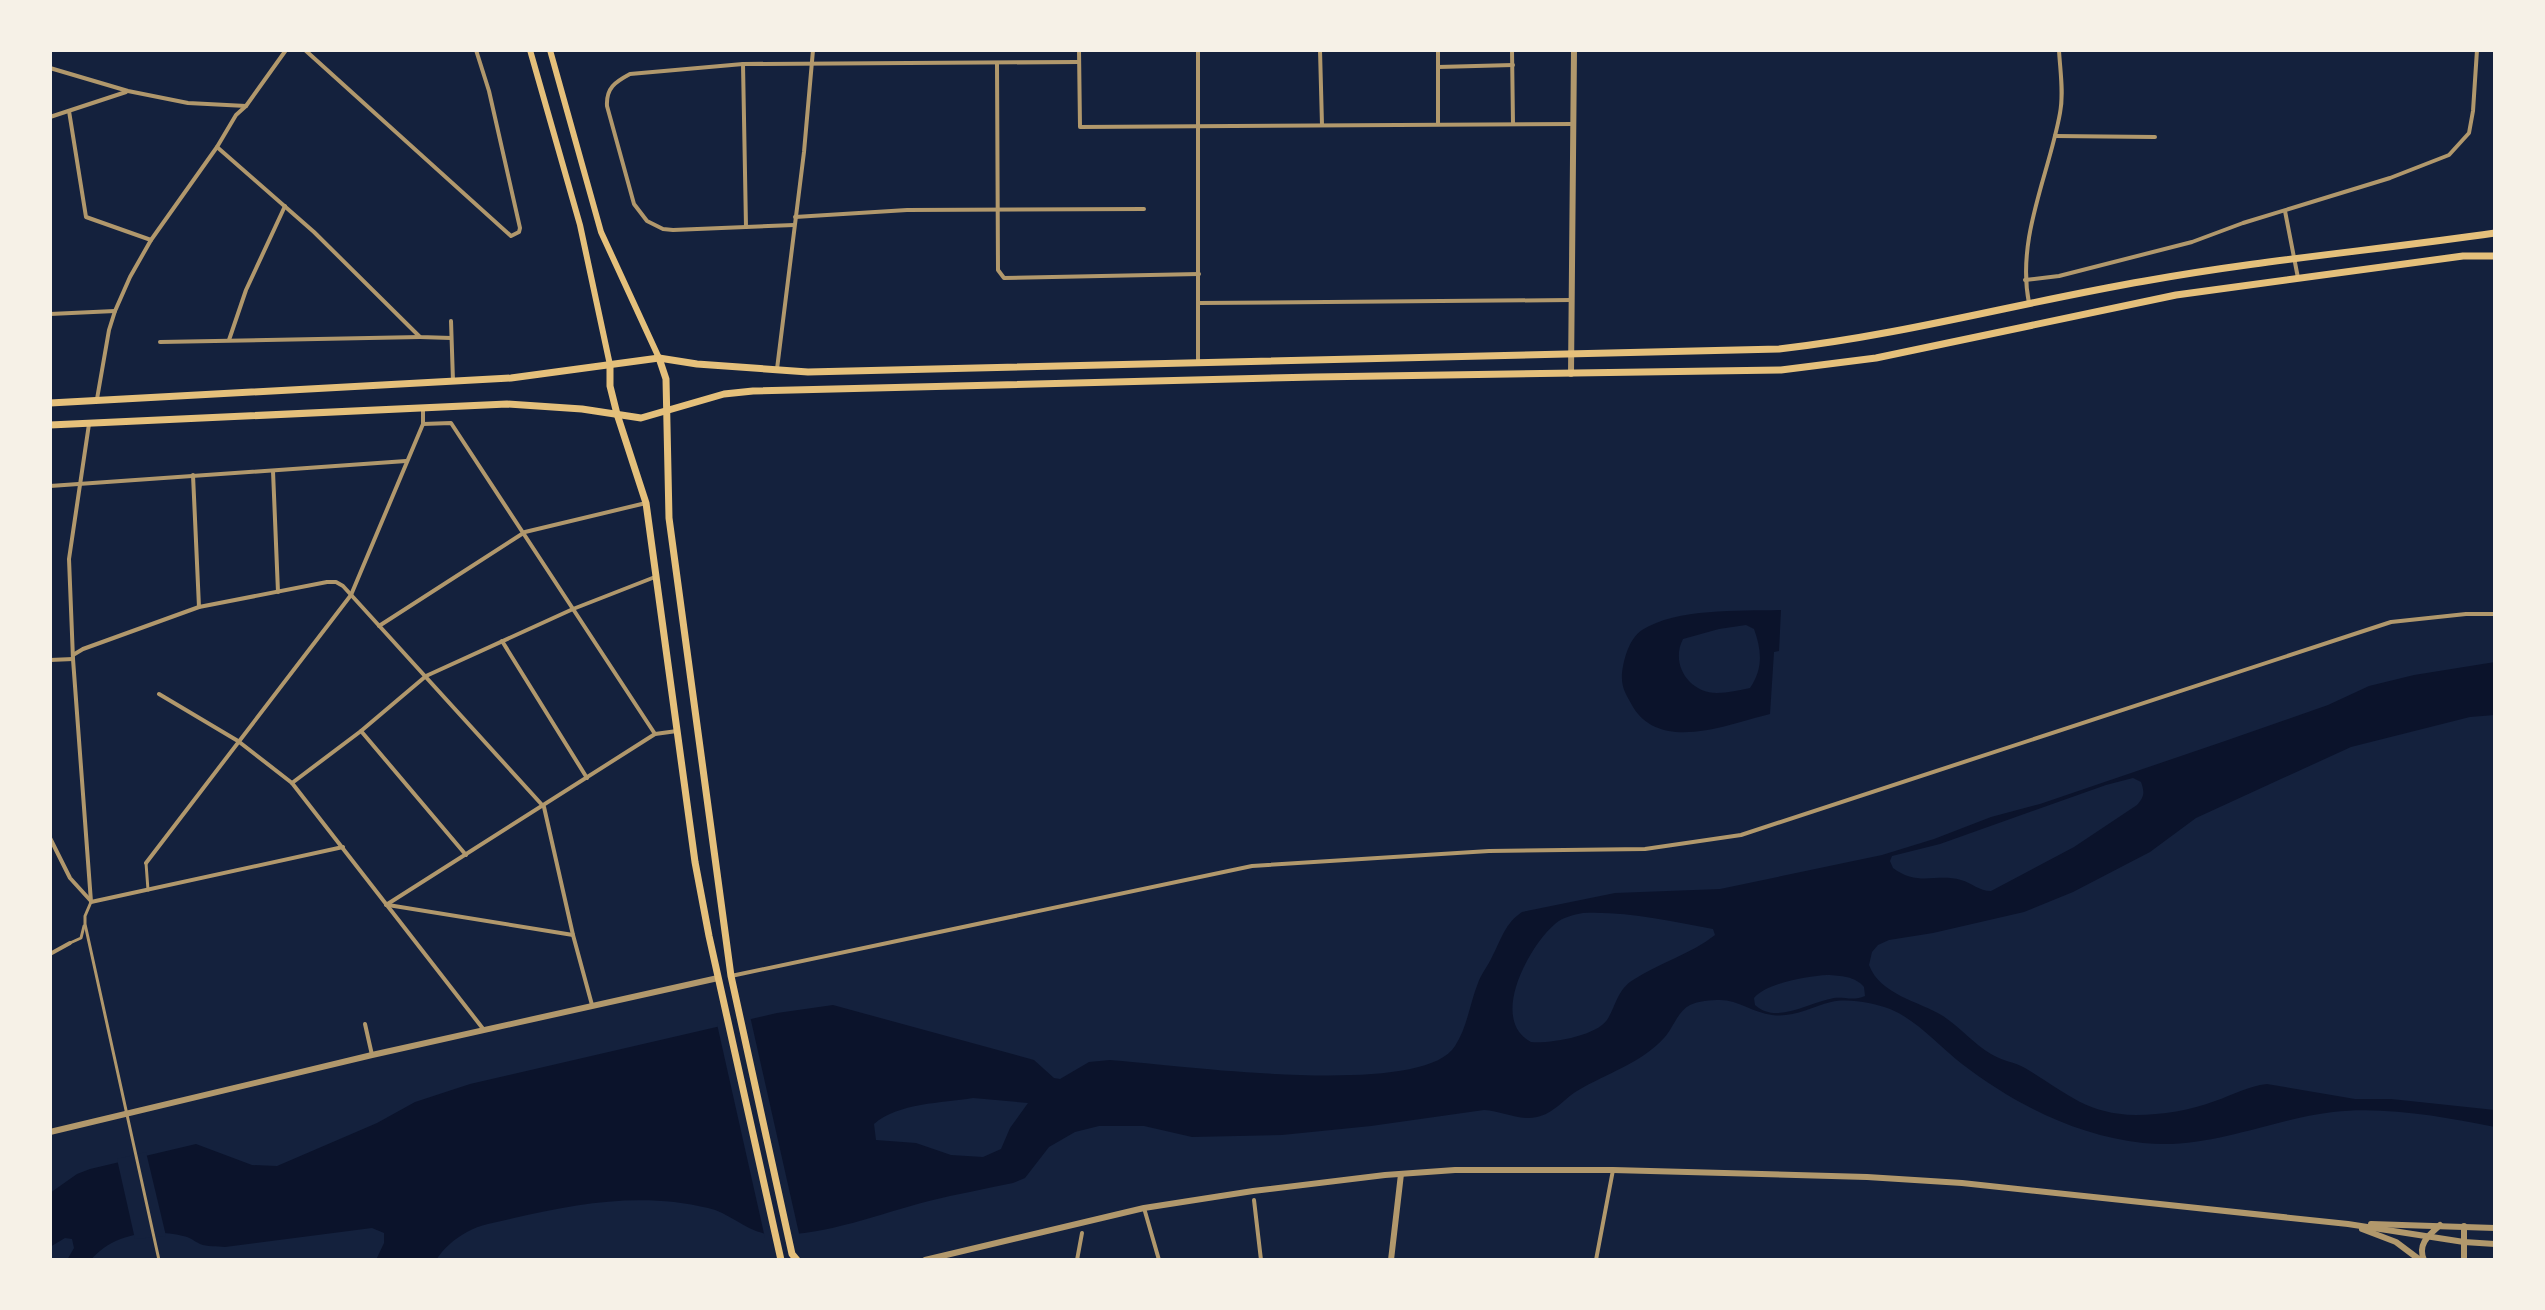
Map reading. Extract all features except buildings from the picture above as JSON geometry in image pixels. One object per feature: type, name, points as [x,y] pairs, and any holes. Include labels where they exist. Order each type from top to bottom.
[{"type":"main road","points":[[530,50],[580,225],[610,365],[610,386],[617,414],[646,503],[695,862],[718,978],[782,1258]]},
{"type":"main road","points":[[550,50],[601,232],[666,379],[669,518],[731,976],[795,1257]]},
{"type":"main road","points":[[50,403],[511,378],[659,358],[777,371],[1779,349],[1908,329],[2144,281],[2294,258],[2495,233]]},
{"type":"main road","points":[[50,425],[507,404],[641,418],[724,394],[753,391],[1315,377],[1781,370],[1876,358],[2176,295],[2463,256],[2495,256]]},
{"type":"street","points":[[97,401],[115,311],[151,240],[236,115],[246,106],[286,50]]},
{"type":"street","points":[[305,50],[508,235],[516,234],[520,228],[489,91],[476,50]]},
{"type":"street","points":[[777,371],[813,50]]},
{"type":"street","points":[[1079,50],[1080,127],[1573,124]]},
{"type":"street","points":[[1198,50],[1198,364]]},
{"type":"street","points":[[1320,50],[1322,125]]},
{"type":"street","points":[[1438,50],[1438,124]]},
{"type":"street","points":[[1512,50],[1513,124]]},
{"type":"street","points":[[1571,374],[1574,50]]},
{"type":"street","points":[[2029,305],[2025,280],[2027,256],[2039,193],[2061,108],[2059,50]]},
{"type":"street","points":[[2025,280],[2059,276],[2192,242],[2390,178],[2449,155],[2469,133],[2477,50]]},
{"type":"street","points":[[794,225],[663,229],[647,221],[634,204],[607,96],[614,82],[630,74],[743,64],[1079,62]]},
{"type":"street","points":[[743,64],[746,227]]},
{"type":"street","points":[[997,64],[998,270],[1004,278],[1199,274]]},
{"type":"street","points":[[1438,67],[1513,65]]},
{"type":"street","points":[[50,68],[128,91],[188,103],[246,106]]},
{"type":"street","points":[[50,117],[128,91]]},
{"type":"street","points":[[69,111],[86,217],[151,240]]},
{"type":"street","points":[[2055,136],[2155,137]]},
{"type":"street","points":[[217,147],[285,206],[420,337]]},
{"type":"street","points":[[229,340],[246,290],[285,206]]},
{"type":"street","points":[[795,217],[907,210],[1144,209]]},
{"type":"street","points":[[2285,211],[2298,278]]},
{"type":"street","points":[[1199,303],[1573,300]]},
{"type":"street","points":[[50,314],[115,311]]},
{"type":"street","points":[[451,321],[453,381]]},
{"type":"street","points":[[160,342],[451,338]]},
{"type":"street","points":[[148,890],[146,863],[351,595],[423,424],[424,406]]},
{"type":"street","points":[[423,424],[451,423],[655,734]]},
{"type":"street","points":[[89,424],[69,559],[91,902],[85,924],[159,1260]]},
{"type":"street","points":[[50,486],[406,461]]},
{"type":"street","points":[[273,470],[278,592]]},
{"type":"street","points":[[193,475],[199,607]]},
{"type":"street","points":[[379,626],[525,532],[646,503]]},
{"type":"street","points":[[292,783],[361,731],[426,676],[573,609],[657,576]]},
{"type":"street","points":[[50,660],[73,657],[83,649],[199,607],[336,582],[544,807],[592,1006]]},
{"type":"street","points":[[731,976],[1252,866],[1489,851],[1645,849],[1741,835],[2391,622],[2495,614]]},
{"type":"street","points":[[502,641],[587,778]]},
{"type":"street","points":[[159,694],[238,741],[292,783],[484,1030]]},
{"type":"street","points":[[361,731],[466,855]]},
{"type":"street","points":[[386,905],[655,734],[677,731]]},
{"type":"street","points":[[50,838],[70,878],[91,902]]},
{"type":"street","points":[[91,902],[343,847]]},
{"type":"street","points":[[386,905],[573,935]]},
{"type":"street","points":[[50,954],[81,938],[85,924]]},
{"type":"street","points":[[50,1132],[372,1055],[718,978]]},
{"type":"street","points":[[365,1024],[372,1055]]},
{"type":"street","points":[[925,1260],[1144,1208],[1253,1191],[1455,1170],[1613,1170],[1867,1177],[1962,1183],[2348,1224],[2495,1244]]},
{"type":"street","points":[[1596,1260],[1613,1170]]},
{"type":"street","points":[[1391,1260],[1401,1174]]},
{"type":"street","points":[[1254,1200],[1261,1260]]},
{"type":"street","points":[[1144,1208],[1159,1260]]},
{"type":"street","points":[[2348,1224],[2495,1228]]},
{"type":"street","points":[[2348,1224],[2396,1242],[2422,1260]]},
{"type":"street","points":[[2422,1260],[2422,1248],[2440,1225]]},
{"type":"street","points":[[2464,1226],[2464,1260]]},
{"type":"street","points":[[1077,1260],[1082,1233]]},
{"type":"water","points":[[1781,610],[1779,651],[1774,652],[1770,714],[1697,732],[1678,732],[1660,729],[1645,721],[1633,707],[1623,687],[1622,673],[1630,644],[1642,630],[1691,614]],"holes":[[[1746,625],[1754,629],[1760,660],[1750,688],[1707,692],[1691,683],[1679,658],[1683,639]]]},
{"type":"water","points":[[2495,662],[2495,715],[2470,717],[2351,747],[2196,818],[2150,852],[2073,892],[2024,912],[1889,940],[1872,952],[1869,965],[1882,984],[1943,1016],[1991,1054],[2021,1066],[2077,1100],[2103,1111],[2136,1115],[2176,1111],[2267,1084],[2355,1099],[2391,1099],[2495,1110],[2495,1127],[2373,1110],[2309,1116],[2192,1142],[2143,1143],[2118,1139],[2070,1125],[2025,1105],[1982,1079],[1919,1026],[1890,1009],[1861,1002],[1838,1001],[1780,1016],[1713,1000],[1690,1005],[1655,1047],[1537,1117],[1524,1118],[1484,1110],[1282,1135],[1192,1137],[1144,1126],[1099,1126],[1075,1132],[1049,1147],[1025,1178],[1013,1183],[929,1201],[814,1232],[766,1234],[708,1208],[635,1200],[562,1208],[484,1225],[458,1238],[436,1260],[376,1260],[384,1243],[384,1233],[372,1228],[225,1247],[203,1245],[188,1237],[171,1234],[145,1233],[110,1244],[91,1260],[67,1260],[74,1248],[72,1239],[65,1238],[50,1247],[50,1193],[77,1174],[90,1169],[196,1144],[252,1165],[277,1166],[377,1123],[415,1102],[470,1084],[777,1013],[833,1005],[1034,1060],[1054,1078],[1060,1079],[1089,1062],[1110,1060],[1293,1075],[1396,1072],[1433,1062],[1455,1046],[1481,976],[1507,927],[1522,912],[1615,893],[1720,889],[1882,855],[2225,741],[2328,705],[2369,686]],"holes":[[[2133,778],[2141,782],[2142,797],[2137,805],[2074,847],[1991,891],[1952,878],[1911,877],[1893,868],[1890,861],[1892,856],[1940,844]],[[1579,914],[1648,917],[1713,929],[1715,935],[1628,984],[1601,1026],[1583,1035],[1549,1042],[1531,1042],[1519,1031],[1513,1017],[1513,1000],[1518,982],[1525,964],[1545,934],[1561,920]],[[1819,976],[1852,979],[1864,987],[1865,996],[1824,1000],[1783,1013],[1764,1011],[1755,1005],[1754,998],[1768,988]],[[973,1098],[1028,1103],[1010,1128],[1001,1149],[983,1157],[951,1155],[916,1143],[876,1140],[874,1124],[884,1117],[934,1103]]]},
{"type":"pier","points":[[750,1016],[800,1238],[765,1238],[717,1024]]},
{"type":"pier","points":[[146,1152],[166,1236],[135,1239],[117,1159]]}]
